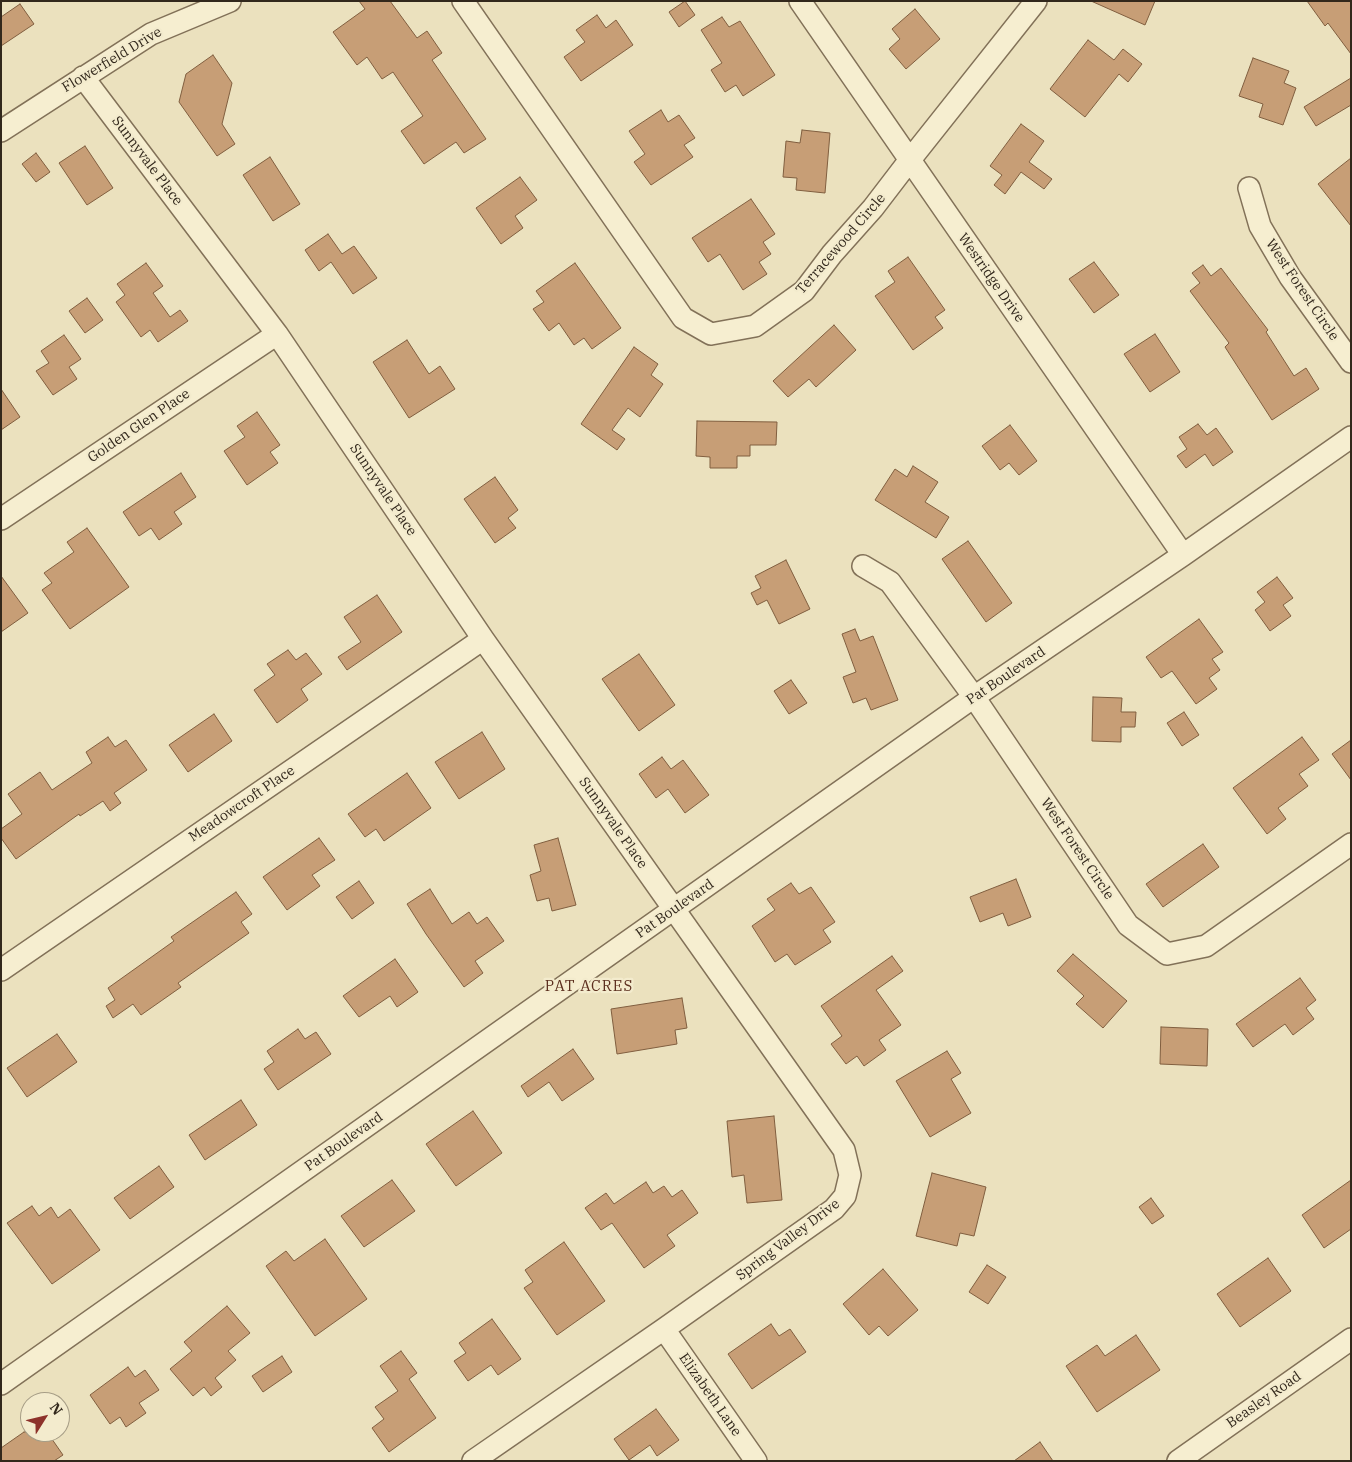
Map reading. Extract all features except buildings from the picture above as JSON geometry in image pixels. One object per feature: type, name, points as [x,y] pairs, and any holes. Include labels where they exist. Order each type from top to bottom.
[{"type":"street","name":"Flowerfield Drive","points":[[1,131],[151,34],[230,1]]},
{"type":"street","name":"Terracewood Circle","points":[[463,1],[683,318],[711,334],[756,326],[804,291],[832,254],[874,208],[1036,1]]},
{"type":"street","name":"Westridge Drive","points":[[800,1],[1183,555]]},
{"type":"street","name":"Sunnyvale Place","points":[[83,77],[278,334],[483,639],[674,909]]},
{"type":"street","name":"West Forest Circle","points":[[1249,188],[1260,226],[1290,277],[1351,362]]},
{"type":"street","name":"Golden Glen Place","points":[[1,519],[278,334]]},
{"type":"street","name":"Pat Boulevard","points":[[1,1384],[974,697],[1183,555],[1351,436]]},
{"type":"street","name":"West Forest Circle","points":[[863,566],[890,582],[974,697],[1128,924],[1166,954],[1206,946],[1351,844]]},
{"type":"street","name":"Meadowcroft Place","points":[[1,970],[483,639]]},
{"type":"street","name":"Spring Valley Drive","points":[[473,1461],[834,1209],[845,1196],[850,1175],[844,1150],[674,909]]},
{"type":"street","name":"Elizabeth Lane","points":[[664,1329],[756,1461]]},
{"type":"street","name":"Beasley Road","points":[[1178,1461],[1351,1339]]},
{"type":"district","name":"PAT ACRES","points":[[589,987]]}]
